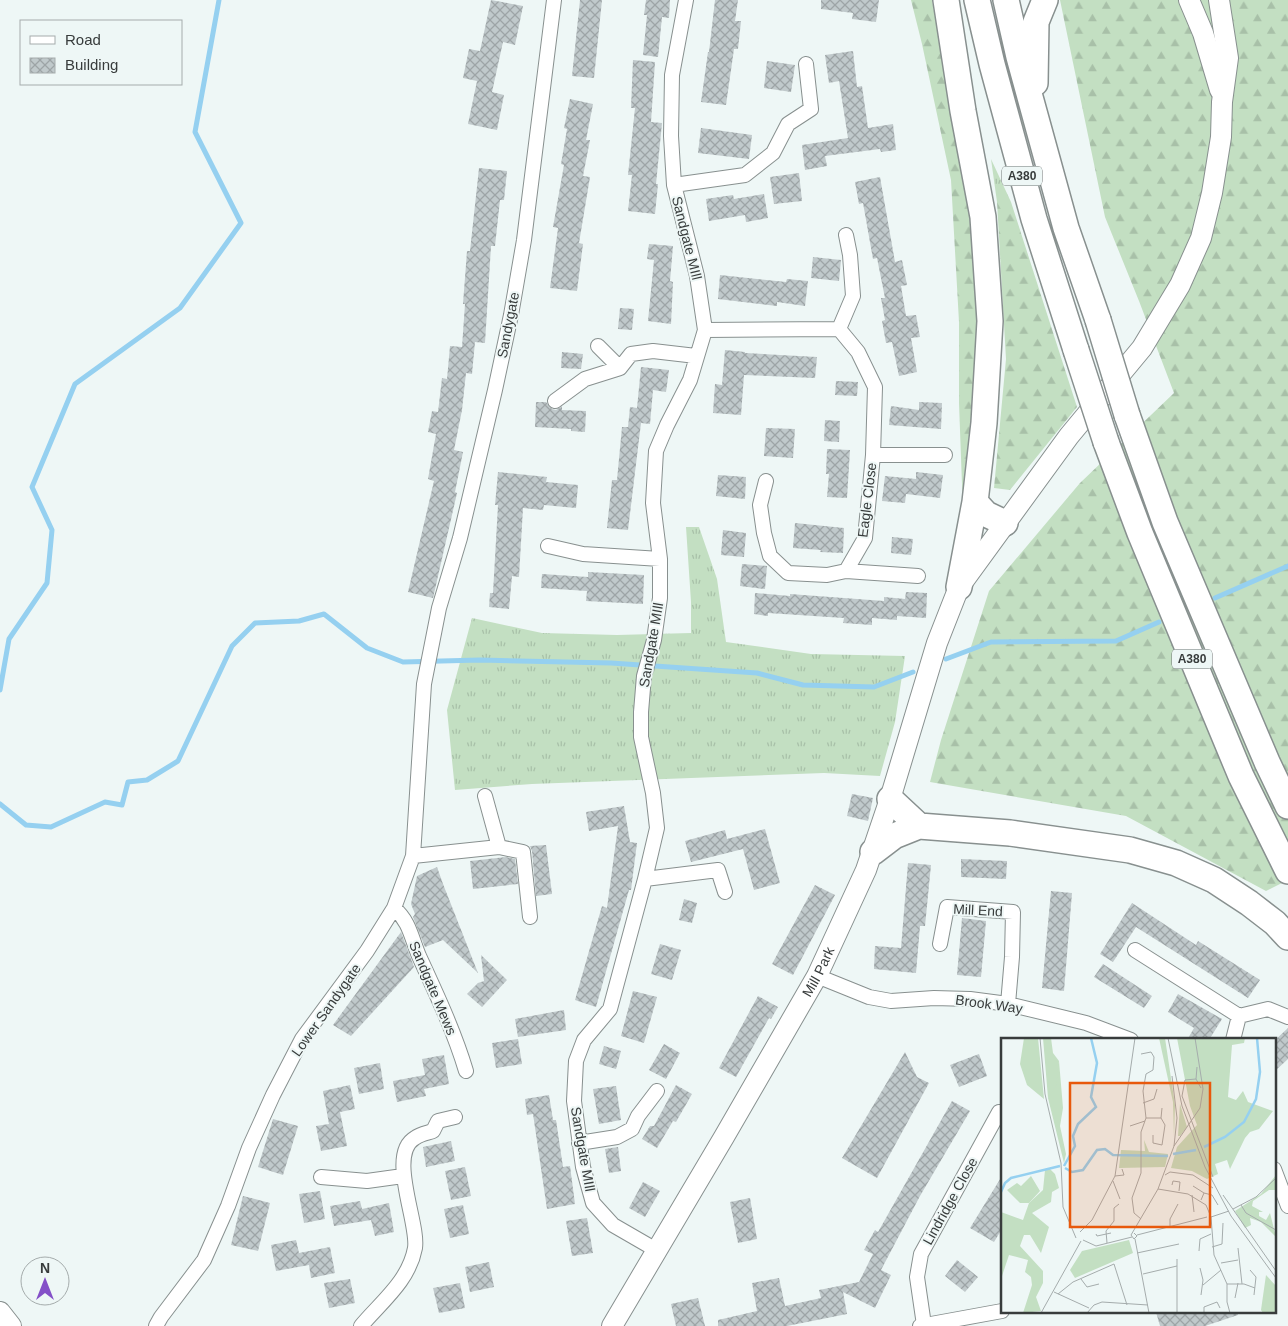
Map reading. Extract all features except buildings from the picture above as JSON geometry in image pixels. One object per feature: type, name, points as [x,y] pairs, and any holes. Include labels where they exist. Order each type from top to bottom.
[{"type":"highway","points":[[946,0],[963,111],[983,217],[990,321],[984,423],[975,502],[959,587]]},
{"type":"highway","name":"A380","points":[[977,0],[992,64],[1034,219],[1106,442],[1140,533],[1241,776],[1288,871]]},
{"type":"highway","name":"A380","points":[[1006,0],[1036,121],[1066,228],[1098,320],[1127,415],[1165,522],[1267,762],[1288,806]]},
{"type":"highway","points":[[1036,121],[1036,22],[1045,0]]},
{"type":"highway","points":[[975,502],[986,514],[1005,523]]},
{"type":"highway","points":[[890,799],[919,826]]},
{"type":"highway","points":[[873,852],[894,836],[919,826],[1010,833],[1130,850],[1176,863],[1214,880],[1256,908],[1275,923],[1288,937]]},
{"type":"main road","points":[[1189,0],[1214,66],[1222,102]]},
{"type":"main road","points":[[1219,0],[1228,58],[1222,102]]},
{"type":"main road","name":"Mill Park","points":[[612,1326],[658,1251],[817,976],[873,852],[937,643],[959,587],[1069,436],[1142,348],[1180,285],[1201,238],[1212,192],[1221,137],[1222,102]]},
{"type":"main road","points":[[0,1312],[11,1326]]},
{"type":"main road","points":[[0,1317],[4,1326]]},
{"type":"street","name":"Sandygate","points":[[424,684],[439,608],[460,538],[493,399],[510,315],[524,240],[554,0]]},
{"type":"street","name":"Sandgate MIll","points":[[658,1251],[613,1225],[593,1203],[583,1167],[574,1100],[576,1061],[584,1040],[610,1009],[657,828],[653,793],[641,737],[644,676],[654,640],[660,598],[660,559],[653,502],[656,451],[690,380],[705,330],[697,276],[674,185],[671,136],[672,75],[686,0]]},
{"type":"street","points":[[674,185],[744,174],[773,153],[788,124],[811,109],[806,64]]},
{"type":"street","points":[[705,330],[839,329],[853,296],[850,255],[846,235]]},
{"type":"street","name":"Eagle Close","points":[[839,329],[858,352],[875,387],[873,455],[865,538],[846,571]]},
{"type":"street","points":[[598,346],[620,368]]},
{"type":"street","points":[[555,401],[585,379],[620,368],[632,354],[653,351],[696,356]]},
{"type":"street","name":"Eagle Close","points":[[873,455],[945,455]]},
{"type":"street","points":[[766,481],[760,505],[764,533],[770,556],[788,573],[827,575],[846,571],[918,576]]},
{"type":"street","points":[[548,546],[584,554],[660,559]]},
{"type":"street","name":"Lower Sandygate","points":[[156,1323],[204,1260],[228,1206],[249,1148],[273,1095],[302,1039],[367,952],[394,908],[413,856],[424,684]]},
{"type":"street","points":[[485,796],[498,847]]},
{"type":"street","points":[[413,856],[498,847],[523,852],[530,917]]},
{"type":"street","points":[[645,880],[718,870],[725,892]]},
{"type":"street","name":"Mill End","points":[[940,944],[947,907],[1012,912],[1012,957],[1008,1004]]},
{"type":"street","name":"Sandgate Mews","points":[[394,908],[405,918],[417,951],[448,1018],[466,1071]]},
{"type":"street","points":[[1135,950],[1239,1016],[1268,1009],[1288,1017]]},
{"type":"street","name":"Brook Way","points":[[817,976],[869,997],[891,1001],[934,998],[970,999],[1008,1004],[1086,1023],[1124,1038]]},
{"type":"street","points":[[1234,1038],[1239,1016]]},
{"type":"street","points":[[579,1143],[617,1136],[632,1129],[638,1116],[657,1091]]},
{"type":"street","name":"Lindridge Close","points":[[922,1326],[917,1277],[921,1254],[999,1112]]},
{"type":"street","points":[[361,1326],[407,1273],[415,1247],[412,1218],[403,1176],[405,1150],[414,1138],[433,1131],[438,1121],[455,1117]]},
{"type":"street","points":[[1276,1174],[1288,1206]]},
{"type":"street","points":[[321,1177],[367,1181],[403,1176]]},
{"type":"street","points":[[922,1326],[1001,1311]]},
{"type":"green space","points":[[911,0],[932,0],[969,209],[978,319],[974,407],[963,512],[959,403],[959,322],[951,180]]},
{"type":"green space","points":[[1060,0],[1288,0],[1288,880],[1266,891],[1126,816],[930,782],[941,740],[989,591],[1080,483],[1174,393],[1105,217]]},
{"type":"green space","points":[[991,159],[1011,202],[997,202]]},
{"type":"green space","points":[[997,202],[1011,202],[1077,407],[1010,490],[994,488],[1006,359]]},
{"type":"green space","points":[[686,527],[699,527],[717,579],[726,642],[811,654],[905,656],[895,722],[880,776],[824,773],[532,784],[455,790],[447,710],[472,618],[542,633],[617,635],[691,633]]},
{"type":"waterway","points":[[0,690],[9,639],[47,583],[52,530],[32,487],[75,384],[180,308],[241,223],[195,132],[219,0]]},
{"type":"waterway","points":[[1215,598],[1288,566]]},
{"type":"waterway","points":[[0,804],[26,825],[51,827],[105,802],[122,805],[128,782],[147,780],[178,761],[232,646],[255,623],[299,621],[324,614],[367,648],[403,662],[480,660],[611,663],[757,673],[803,685],[874,687],[913,672]]},
{"type":"waterway","points":[[946,659],[991,642],[1116,641],[1159,622]]}]
